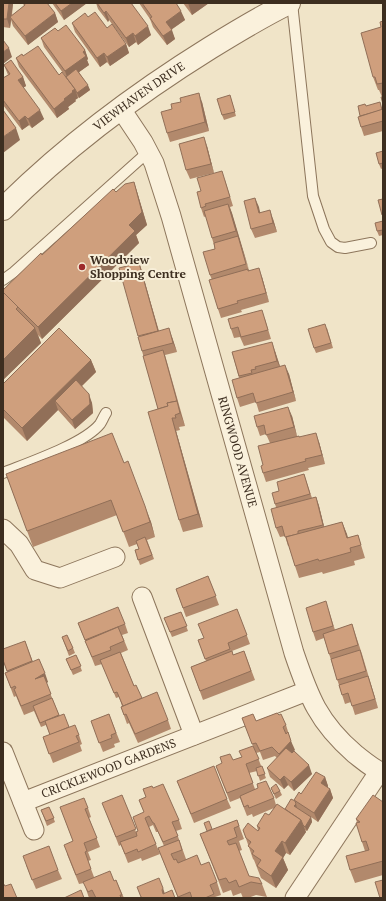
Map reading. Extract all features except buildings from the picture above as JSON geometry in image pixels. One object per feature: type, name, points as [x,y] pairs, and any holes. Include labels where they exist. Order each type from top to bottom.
[{"type":"street","name":"VIEWHAVEN DRIVE","points":[[4,206],[67,150],[170,72],[289,3]]},
{"type":"street","name":"RINGWOOD AVENUE","points":[[121,109],[143,142],[154,163],[171,216],[292,645],[307,691],[326,724],[342,742],[366,763],[381,773]]},
{"type":"street","points":[[3,528],[19,544],[35,570],[60,578],[115,557]]},
{"type":"street","points":[[142,597],[194,735]]},
{"type":"street","name":"CRICKLEWOOD GARDENS","points":[[23,802],[307,691]]},
{"type":"street","points":[[3,752],[34,830]]},
{"type":"street","points":[[295,898],[381,773]]},
{"type":"lane","points":[[292,3],[313,196],[324,229],[331,242],[338,247],[345,248],[371,243]]},
{"type":"lane","points":[[3,280],[148,152]]},
{"type":"lane","points":[[3,473],[70,445],[88,435],[100,424],[106,413]]},
{"type":"place","name":"Woodview Shopping Centre","points":[[82,267]]}]
